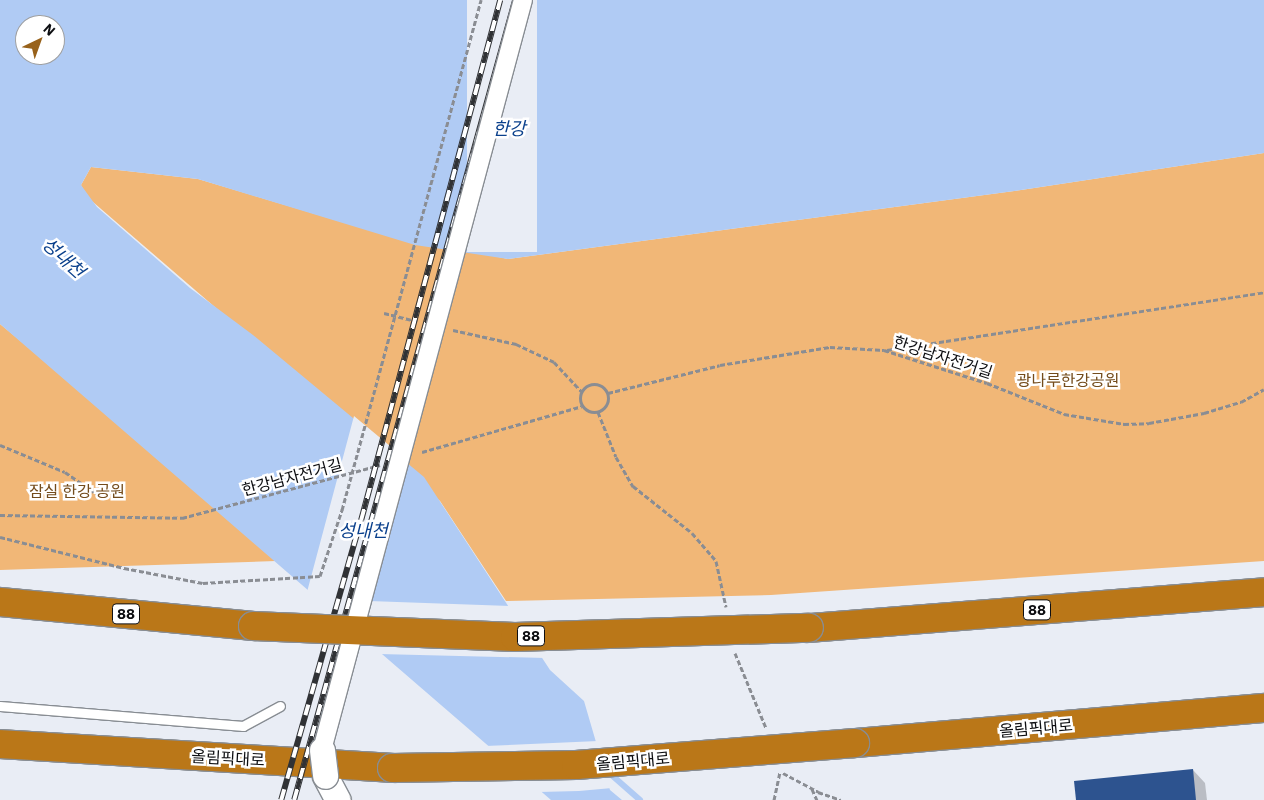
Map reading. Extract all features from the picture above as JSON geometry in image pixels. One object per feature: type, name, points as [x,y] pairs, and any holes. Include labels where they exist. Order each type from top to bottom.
[{"type":"highway","name":"88","points":[[0,602],[253,626],[515,637],[809,628],[1264,592]]},
{"type":"highway","name":"올림픽대로","points":[[0,744],[392,768],[576,765],[1264,708]]},
{"type":"main road","points":[[322,750],[325,776],[338,800]]},
{"type":"street","points":[[322,750],[523,0]]},
{"type":"lane","points":[[0,706],[243,726],[280,706]]},
{"type":"path","points":[[0,537],[124,568],[203,583],[320,576],[342,510],[481,0]]},
{"type":"path","points":[[884,350],[1264,292]]},
{"type":"path","points":[[394,316],[384,312],[421,322]]},
{"type":"path","points":[[450,329],[516,344],[554,362],[581,391],[582,406]]},
{"type":"path","name":"한강남자전거길","points":[[608,393],[720,365],[830,347],[884,350],[987,383],[1064,414],[1124,424],[1149,423],[1204,413],[1241,402],[1264,390]]},
{"type":"path","points":[[581,391],[588,384],[598,384],[608,393],[606,407],[598,412],[589,411],[582,406]]},
{"type":"path","points":[[421,453],[582,406]]},
{"type":"path","points":[[598,412],[616,457],[633,486],[692,533],[716,561],[727,611]]},
{"type":"path","points":[[0,445],[65,472],[104,499]]},
{"type":"path","name":"한강남자전거길","points":[[0,515],[113,518],[198,515],[383,464]]},
{"type":"path","points":[[734,648],[769,737]]},
{"type":"path","points":[[774,800],[780,771],[777,763]]},
{"type":"path","points":[[780,771],[811,789],[841,800]]},
{"type":"path","points":[[811,789],[817,800]]},
{"type":"green space","name":"광나루한강공원","points":[[1264,153],[1264,561],[771,595],[506,601],[440,501],[86,196],[81,185],[91,167],[198,179],[369,230],[508,259],[1021,190]]},
{"type":"green space","name":"잠실 한강 공원","points":[[0,324],[23,343],[276,561],[0,570]]},
{"type":"water","name":"한강","points":[[0,0],[1264,0],[1264,153],[1021,190],[508,259],[415,245],[198,179],[91,167],[81,185],[97,207],[190,288],[253,335],[424,477],[550,670],[584,701],[610,790],[622,800],[551,800],[0,324]]},
{"type":"pier","points":[[467,0],[537,0],[537,252],[467,252]]},
{"type":"pier","points":[[354,416],[408,461],[369,601],[512,606],[545,658],[379,654],[307,592]]},
{"type":"pier","points":[[598,741],[612,788],[579,791],[539,792],[485,746]]},
{"type":"building","points":[[1193,769],[1196,800],[1076,800],[1074,781]]},
{"type":"waterway","name":"성내천","points":[[607,771],[640,800]]},
{"type":"railway","points":[[281,800],[361,520],[500,0]]},
{"type":"railway","points":[[294,800],[515,0]]}]
